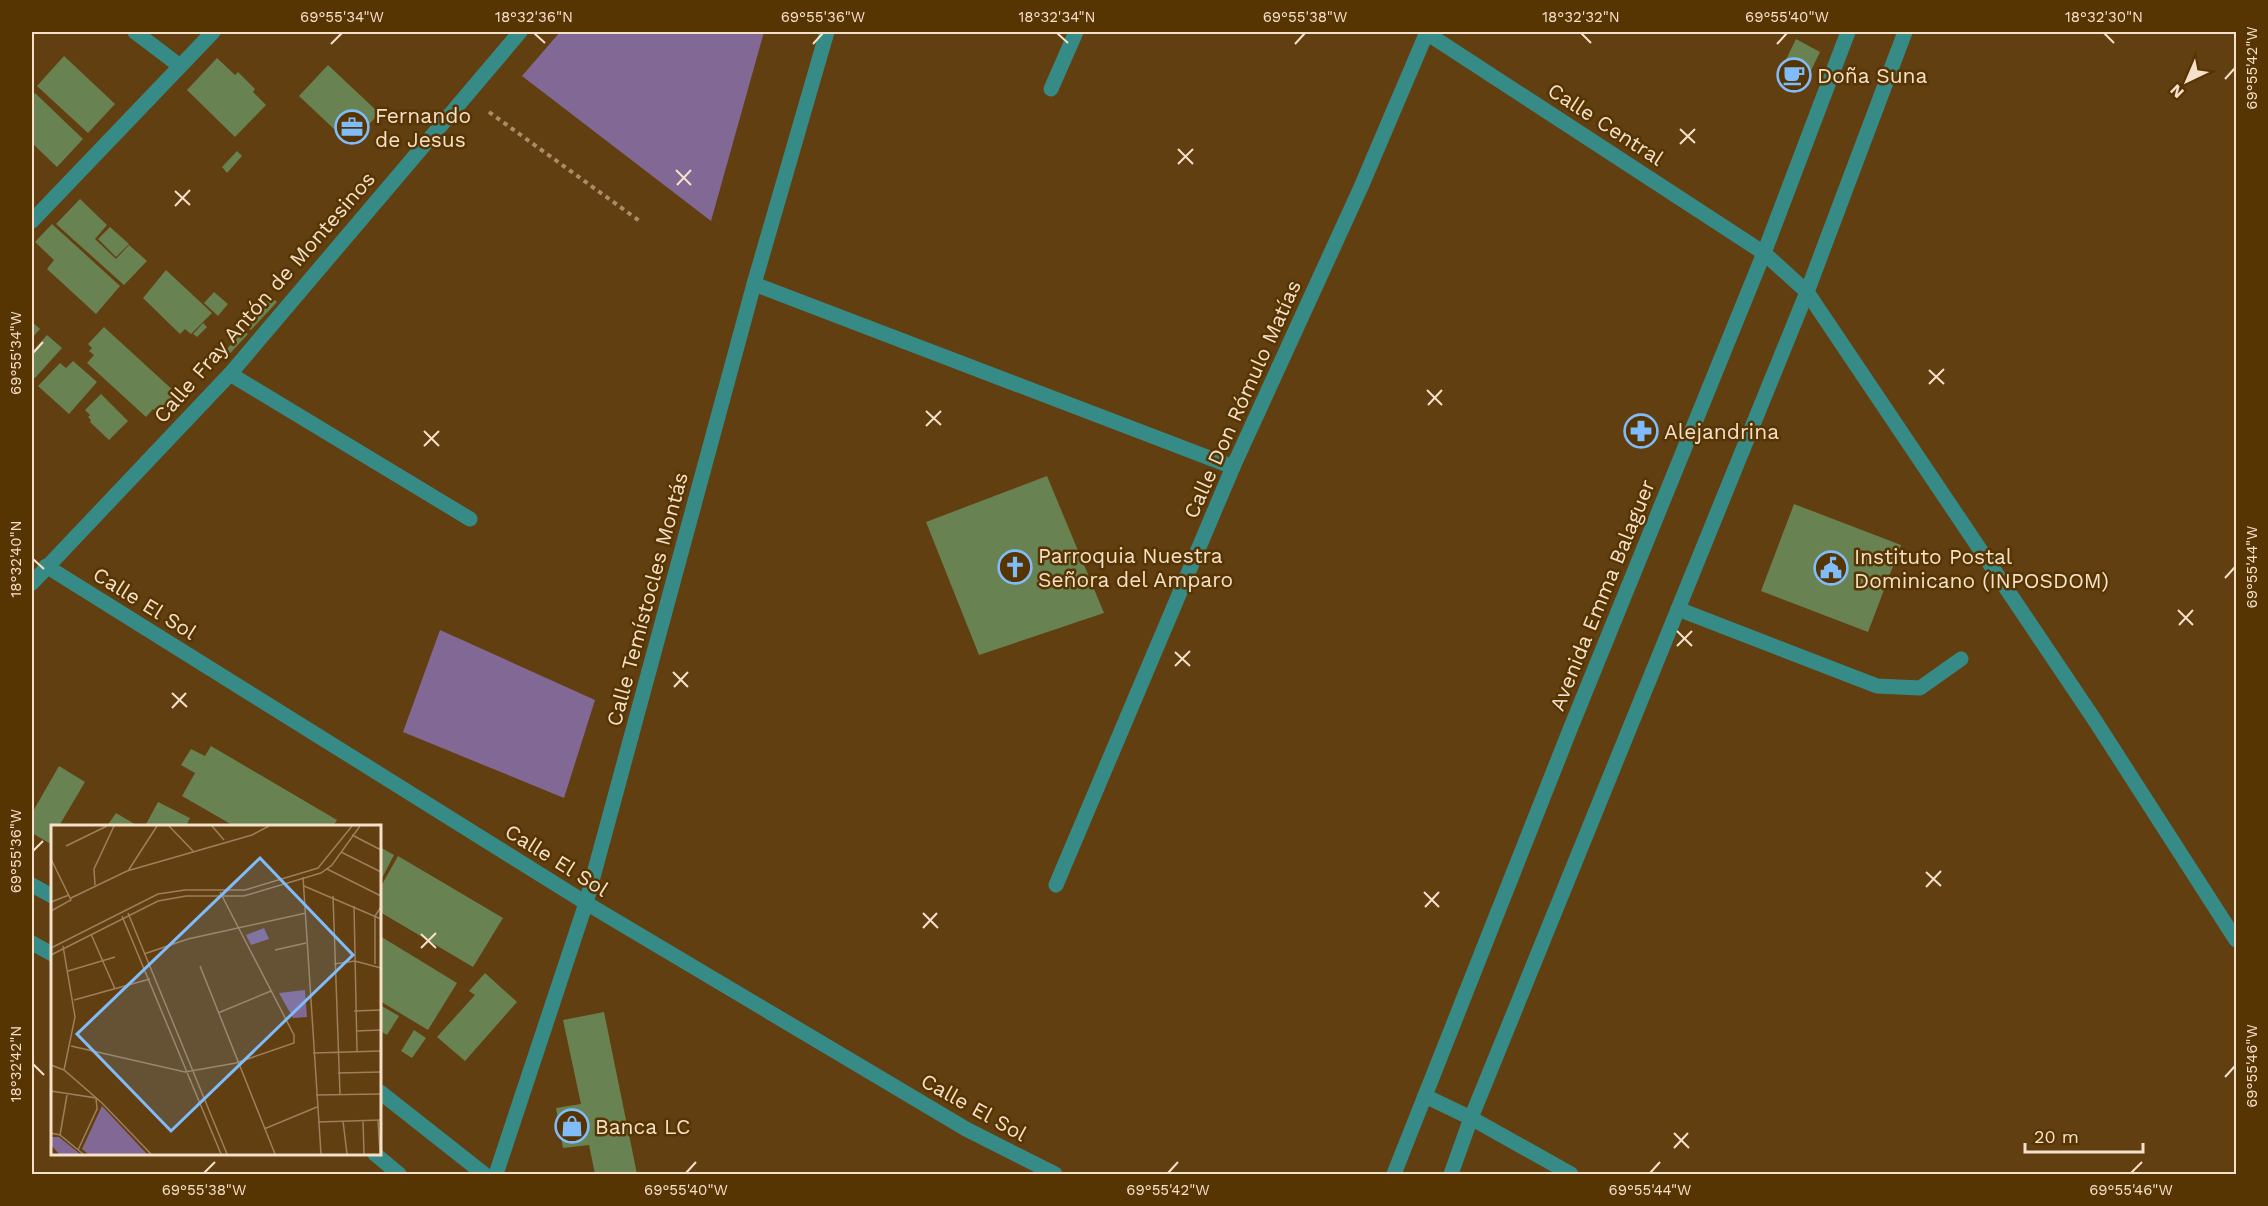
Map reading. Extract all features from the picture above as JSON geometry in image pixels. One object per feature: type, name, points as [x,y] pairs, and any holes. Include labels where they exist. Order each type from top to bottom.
[{"type":"street","points":[[135,32],[180,66]]},
{"type":"street","points":[[32,221],[213,32]]},
{"type":"street","name":"Calle Fray Antón de Montesinos","points":[[32,583],[230,375],[520,32]]},
{"type":"street","name":"Calle Temístocles Montás","points":[[496,1174],[586,903],[754,284],[827,32]]},
{"type":"street","points":[[1051,89],[1076,32]]},
{"type":"street","name":"Calle Central","points":[[1426,32],[1764,253],[1807,292],[2094,719],[2236,940]]},
{"type":"street","name":"Calle Don Rómulo Matías","points":[[1056,885],[1233,466],[1361,188],[1426,32]]},
{"type":"street","name":"Avenida Emma Balaguer","points":[[1394,1174],[1575,716],[1764,253],[1848,32]]},
{"type":"street","points":[[1451,1174],[1471,1118],[1807,292],[1905,32]]},
{"type":"street","points":[[754,284],[1233,466]]},
{"type":"street","points":[[230,375],[470,519]]},
{"type":"street","name":"Calle El Sol","points":[[46,566],[586,903],[966,1129],[1055,1174]]},
{"type":"street","points":[[1678,609],[1877,686],[1920,688],[1962,659]]},
{"type":"street","points":[[32,885],[51,895]]},
{"type":"street","points":[[32,944],[51,954]]},
{"type":"street","points":[[381,1093],[484,1174]]},
{"type":"street","points":[[1425,1096],[1471,1118],[1571,1174]]},
{"type":"street","points":[[376,1155],[399,1174]]},
{"type":"path","points":[[467,96],[641,222]]},
{"type":"shaded area","points":[[560,32],[764,32],[711,221],[522,76]]},
{"type":"shaded area","points":[[440,630],[595,700],[564,798],[403,732]]},
{"type":"building","points":[[1796,39],[1820,52],[1801,91],[1777,78]]},
{"type":"building","points":[[64,56],[115,104],[88,133],[37,86]]},
{"type":"building","points":[[217,58],[235,75],[238,72],[255,89],[253,92],[266,105],[235,137],[187,90]]},
{"type":"building","points":[[328,65],[379,113],[351,145],[299,96]]},
{"type":"building","points":[[35,93],[83,139],[57,167],[32,143],[32,97]]},
{"type":"building","points":[[237,151],[242,156],[227,173],[222,167]]},
{"type":"building","points":[[80,199],[107,225],[95,239],[116,259],[129,245],[147,261],[124,285],[56,224]]},
{"type":"building","points":[[52,224],[120,286],[96,314],[47,269],[54,260],[35,242]]},
{"type":"building","points":[[110,227],[129,244],[116,257],[98,239]]},
{"type":"building","points":[[166,270],[212,313],[191,334],[185,329],[180,334],[143,298]]},
{"type":"building","points":[[214,292],[228,304],[218,316],[204,303]]},
{"type":"building","points":[[271,297],[277,302],[251,330],[245,326]]},
{"type":"building","points":[[32,322],[40,329],[32,338]]},
{"type":"building","points":[[203,323],[207,327],[197,337],[193,334]]},
{"type":"building","points":[[104,327],[176,393],[157,413],[153,409],[146,417],[87,363],[94,355],[89,351],[92,348],[88,344]]},
{"type":"building","points":[[244,331],[248,334],[224,360],[220,356]]},
{"type":"building","points":[[47,335],[62,348],[35,378],[32,375],[32,352]]},
{"type":"building","points":[[73,361],[97,382],[69,414],[38,386],[60,363],[66,368]]},
{"type":"building","points":[[101,394],[128,421],[109,440],[90,422],[88,417],[90,415],[85,410]]},
{"type":"building","name":"Parroquia Nuestra Señora del Amparo","points":[[1047,476],[1104,613],[979,655],[926,522]]},
{"type":"building","name":"Instituto Postal Dominicano (INPOSDOM)","points":[[1794,504],[1901,545],[1868,632],[1761,591]]},
{"type":"building","points":[[211,746],[337,820],[334,825],[232,825],[182,796],[195,773],[181,765],[191,749],[205,756]]},
{"type":"building","points":[[59,766],[85,782],[60,825],[51,825],[49,843],[32,833],[32,813]]},
{"type":"building","points":[[158,802],[190,818],[186,825],[146,825]]},
{"type":"building","points":[[116,813],[136,825],[108,825]]},
{"type":"building","points":[[381,848],[394,855],[381,880]]},
{"type":"building","points":[[398,856],[503,918],[473,967],[381,913],[381,886]]},
{"type":"building","points":[[381,937],[457,983],[428,1030],[381,1002]]},
{"type":"building","points":[[485,973],[517,1002],[465,1061],[437,1037],[475,995],[469,991]]},
{"type":"building","points":[[381,1006],[399,1016],[387,1035],[381,1032]]},
{"type":"building","points":[[604,1012],[637,1174],[595,1174],[589,1145],[563,1148],[556,1108],[581,1104],[563,1020]]},
{"type":"building","points":[[414,1030],[426,1038],[412,1058],[401,1051]]},
{"type":"place","name":"Doña Suna","points":[[1794,75]]},
{"type":"place","name":"Fernando de Jesus","points":[[352,127]]},
{"type":"place","name":"Alejandrina","points":[[1641,431]]},
{"type":"place","name":"Parroquia Nuestra Señora del Amparo","points":[[1015,567]]},
{"type":"place","name":"Instituto Postal Dominicano (INPOSDOM)","points":[[1831,568]]},
{"type":"place","name":"Banca LC","points":[[572,1126]]}]
